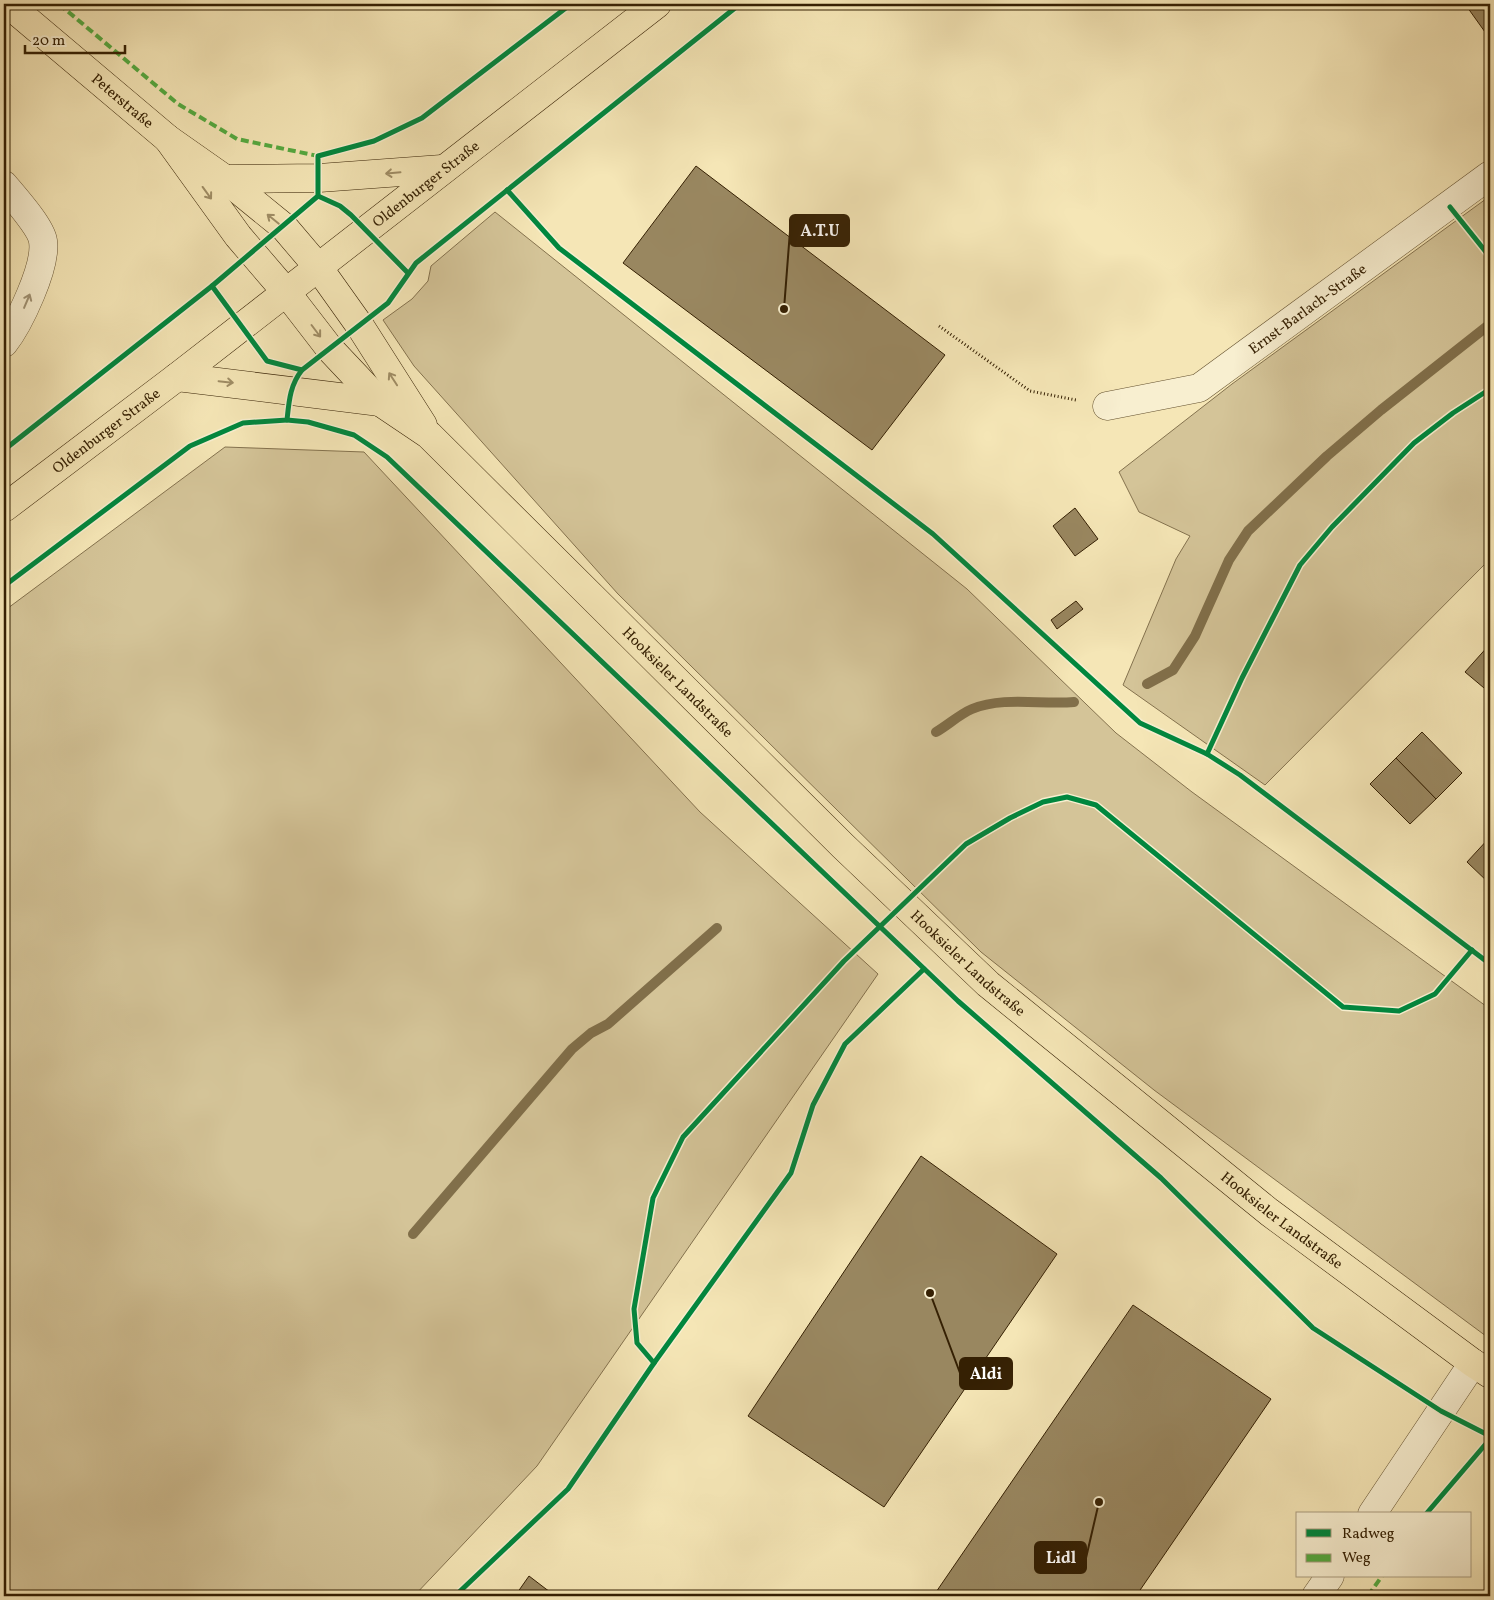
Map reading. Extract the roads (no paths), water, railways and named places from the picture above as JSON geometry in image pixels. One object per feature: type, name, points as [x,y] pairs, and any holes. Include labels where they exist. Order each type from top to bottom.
[{"type":"main road","name":"Peterstraße","points":[[8,4],[168,140],[225,179],[284,227],[318,267]]},
{"type":"main road","name":"Oldenburger Straße","points":[[4,508],[177,377],[442,169],[657,4]]},
{"type":"main road","name":"Peterstraße","points":[[168,140],[238,236],[286,292]]},
{"type":"main road","points":[[225,179],[319,178],[442,169]]},
{"type":"main road","name":"Hooksieler Landstraße","points":[[318,267],[360,326],[429,435]]},
{"type":"main road","name":"Hooksieler Landstraße","points":[[286,292],[330,349],[380,402],[429,435],[823,826],[988,984],[1268,1212],[1482,1368]]},
{"type":"main road","points":[[177,377],[380,402]]},
{"type":"street","name":"Ernst-Barlach-Straße","points":[[1107,406],[1199,388],[1490,175]]},
{"type":"street","points":[[4,185],[22,206],[43,239],[44,259],[15,329],[4,343]]},
{"type":"street","points":[[1374,1512],[1482,1368]]},
{"type":"street","points":[[1316,1596],[1329,1578]]},
{"type":"waterway","points":[[1147,684],[1173,670],[1195,636],[1229,560],[1248,531],[1327,456],[1381,410],[1490,324]]},
{"type":"waterway","points":[[936,732],[968,711],[984,705],[1010,702],[1074,702]]},
{"type":"waterway","points":[[413,1234],[572,1049],[591,1033],[608,1024],[717,928]]},
{"type":"place","name":"A.T.U","points":[[784,309]]},
{"type":"place","name":"Aldi","points":[[930,1293]]},
{"type":"place","name":"Lidl","points":[[1099,1502]]}]
